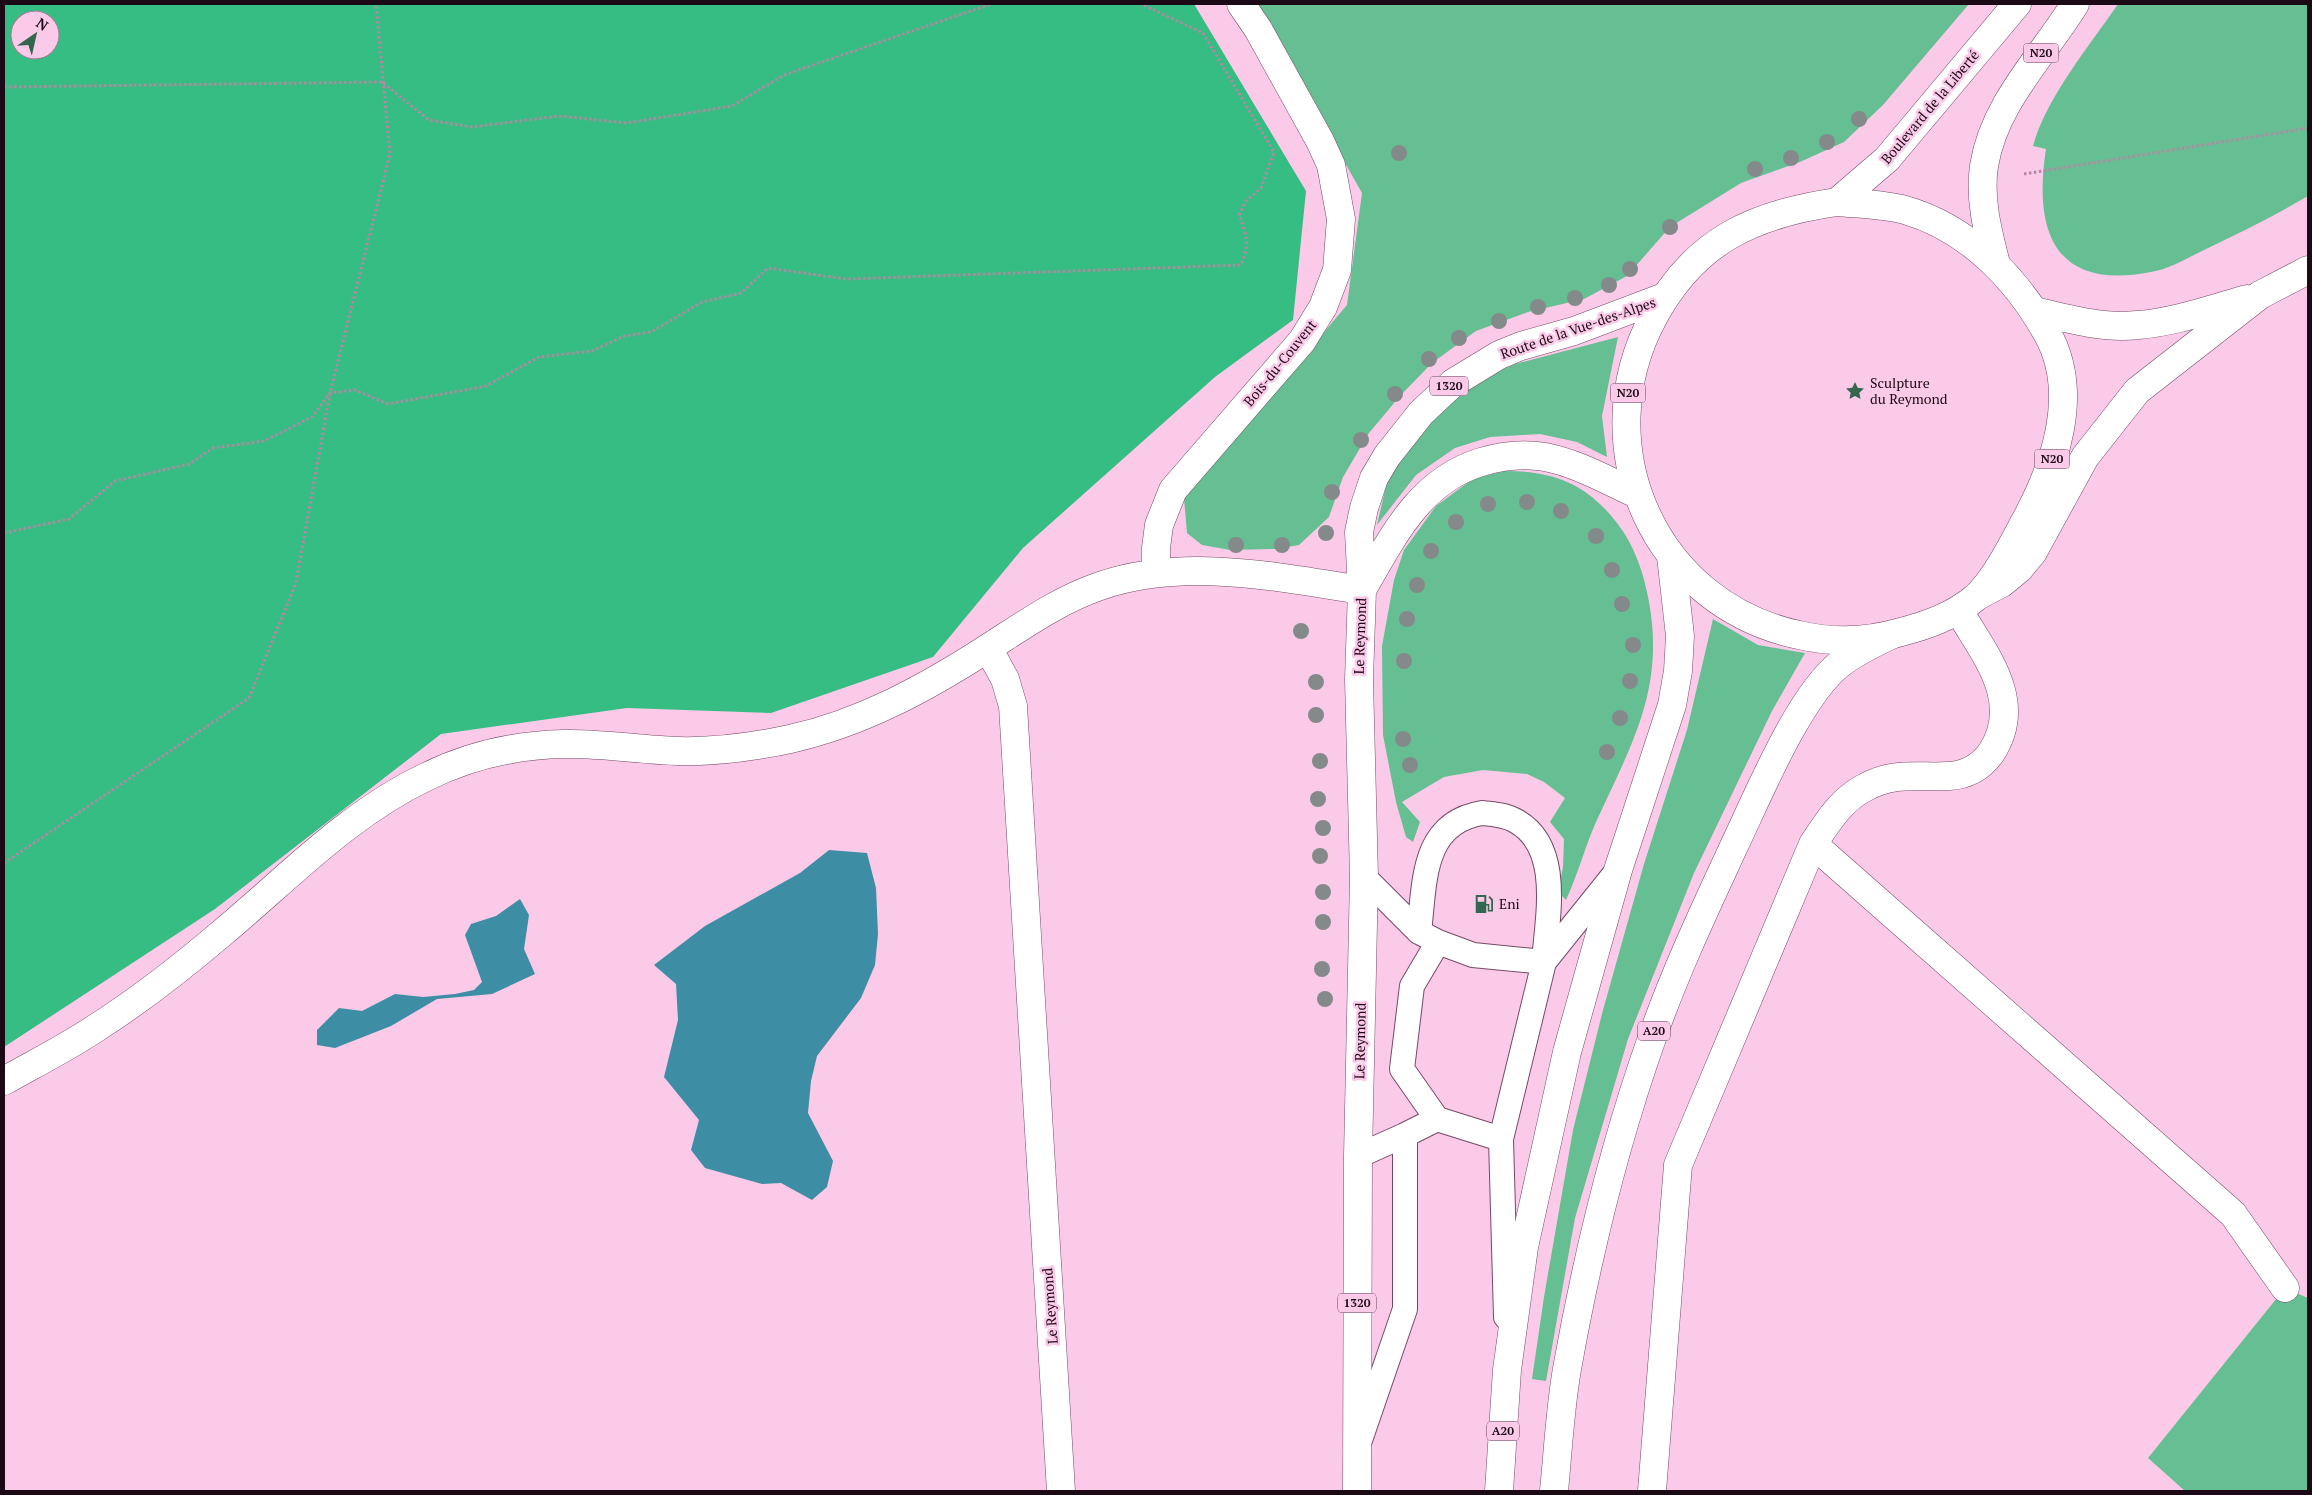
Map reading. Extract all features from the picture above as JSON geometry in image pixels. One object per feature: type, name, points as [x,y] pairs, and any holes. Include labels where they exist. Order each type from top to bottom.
[{"type":"main road","name":"Bois-du-Couvent","points":[[1156,573],[1156,548],[1159,525],[1173,490],[1302,340],[1323,307],[1337,270],[1341,219],[1331,165],[1316,133],[1241,4]]},
{"type":"main road","name":"Boulevard de la Liberté","points":[[1836,202],[1887,159],[2017,4]]},
{"type":"main road","name":"N20","points":[[1996,264],[1984,215],[1984,166],[1994,131],[2006,103],[2075,4]]},
{"type":"main road","name":"N20","points":[[1836,202],[1877,205],[1906,210],[1953,230],[1976,246],[1996,264],[2035,312],[2051,339],[2060,362],[2062,375],[2062,413],[2056,448],[2043,487],[2024,523],[1969,603],[1931,624],[1891,635],[1855,641],[1829,640],[1788,633],[1762,625],[1708,595],[1689,578],[1651,527],[1637,494],[1626,444],[1626,409],[1640,343],[1664,297],[1682,273],[1704,252],[1739,229],[1786,211],[1836,202]]},
{"type":"main road","points":[[1652,1491],[1678,1165],[1813,844],[1830,818],[1846,800],[1863,788],[1909,774],[1950,776],[1970,772],[1987,759],[2000,739],[2005,721],[2004,702],[1969,603],[2008,578],[2019,569],[2033,552],[2085,457],[2137,391],[2260,295],[2308,270]]},
{"type":"main road","points":[[2035,312],[2116,325],[2137,325],[2168,320],[2260,295]]},
{"type":"main road","name":"Route de la Vue-des-Alpes","points":[[1362,590],[1358,532],[1374,478],[1387,456],[1421,413],[1453,383],[1499,355],[1521,346],[1574,332],[1664,297]]},
{"type":"main road","name":"1320","points":[[1362,590],[1390,541],[1419,500],[1435,486],[1470,465],[1512,455],[1545,457],[1574,466],[1637,494]]},
{"type":"main road","name":"A20","points":[[1499,1491],[1507,1370],[1524,1248],[1532,1208],[1567,1052],[1618,870],[1672,705],[1678,671],[1680,636],[1671,556]]},
{"type":"main road","points":[[4,1081],[94,1030],[158,985],[223,933],[344,828],[386,798],[428,776],[472,759],[520,747],[567,744],[678,751],[716,750],[790,739],[831,729],[887,706],[934,682],[1048,609],[1080,593],[1112,582],[1156,573],[1214,570],[1362,590]]},
{"type":"main road","name":"Le Reymond","points":[[1358,1491],[1358,1156],[1364,877],[1359,680],[1362,590]]},
{"type":"main road","name":"A20","points":[[1554,1491],[1567,1371],[1595,1229],[1622,1130],[1652,1037],[1697,926],[1788,735],[1814,694],[1839,664],[1862,648],[1891,635]]},
{"type":"main road","name":"Le Reymond","points":[[988,648],[1006,678],[1013,706],[1061,1491]]},
{"type":"main road","points":[[1813,844],[2233,1214],[2285,1288]]},
{"type":"lane","points":[[1501,1139],[1437,1119],[1402,1069],[1412,986],[1428,937],[1426,873],[1430,855],[1439,837],[1451,824],[1466,816],[1482,813],[1499,815],[1516,821],[1534,837],[1544,855],[1549,893],[1544,962],[1501,1139],[1507,1370]]},
{"type":"lane","points":[[1544,962],[1618,870]]},
{"type":"lane","points":[[1364,877],[1428,937],[1473,955],[1544,962]]},
{"type":"lane","points":[[1358,1156],[1437,1119]]},
{"type":"lane","points":[[1357,1449],[1405,1309],[1405,1135]]},
{"type":"path","points":[[4,863],[249,698],[296,582],[330,393],[390,154],[376,4]]},
{"type":"path","points":[[4,87],[382,82],[429,120],[472,127],[559,116],[627,123],[732,106],[784,75],[991,4]]},
{"type":"path","points":[[4,533],[69,519],[115,481],[189,464],[213,448],[264,442],[312,417],[330,393],[355,390],[388,404],[486,386],[539,356],[592,351],[624,336],[651,332],[702,302],[740,293],[768,268],[846,280],[1240,265],[1247,250],[1245,232],[1239,215],[1246,201],[1261,188],[1274,152],[1203,34],[1141,4]]},
{"type":"path","points":[[2024,174],[2308,128]]},
{"type":"green space","points":[[4,4],[1194,4],[1306,191],[1293,320],[1215,377],[1023,548],[933,657],[771,713],[627,708],[441,734],[215,909],[4,1047]]},
{"type":"green space","points":[[1248,4],[1969,4],[1883,105],[1844,142],[1800,162],[1741,183],[1670,227],[1627,276],[1584,299],[1528,312],[1476,331],[1432,363],[1400,396],[1369,433],[1343,477],[1329,517],[1299,545],[1275,549],[1230,550],[1202,545],[1187,533],[1184,498],[1347,305],[1362,193],[1327,131]]},
{"type":"green space","points":[[2118,4],[2308,4],[2308,196],[2172,266],[2158,271],[2118,276],[2092,272],[2072,263],[2058,249],[2048,229],[2043,206],[2046,149],[2033,146],[2039,128],[2058,91]]},
{"type":"green space","points":[[1618,337],[1602,416],[1607,457],[1577,442],[1540,434],[1490,437],[1455,448],[1416,475],[1377,525],[1388,477],[1435,417],[1471,384],[1515,364]]},
{"type":"green space","points":[[1506,471],[1554,477],[1568,482],[1594,498],[1617,523],[1629,541],[1641,571],[1649,602],[1653,633],[1652,662],[1642,716],[1592,831],[1566,900],[1558,892],[1563,867],[1564,839],[1550,822],[1565,798],[1544,782],[1527,774],[1483,770],[1444,777],[1402,802],[1420,822],[1413,842],[1406,837],[1396,802],[1383,735],[1382,646],[1394,580],[1404,550],[1436,506],[1474,478]]},
{"type":"green space","points":[[1713,619],[1758,645],[1805,653],[1772,711],[1694,873],[1628,1039],[1575,1218],[1546,1381],[1532,1379],[1573,1130],[1603,1010],[1644,864],[1687,730]]},
{"type":"green space","points":[[2285,1288],[2308,1298],[2308,1491],[2185,1491],[2148,1458]]},
{"type":"water","points":[[829,850],[867,853],[876,888],[878,934],[875,965],[861,998],[817,1056],[811,1081],[808,1113],[833,1161],[827,1187],[812,1200],[781,1183],[762,1184],[705,1168],[691,1150],[699,1120],[664,1077],[678,1020],[676,984],[654,965],[705,926],[800,873]]},
{"type":"water","points":[[520,899],[529,915],[524,949],[535,974],[492,994],[437,999],[391,1026],[335,1048],[317,1045],[317,1030],[339,1008],[362,1011],[395,994],[423,997],[474,990],[482,982],[465,935],[471,924],[496,916]]},
{"type":"place","name":"Sculpture du Reymond","points":[[1855,391]]},
{"type":"place","name":"Eni","points":[[1484,904]]}]
